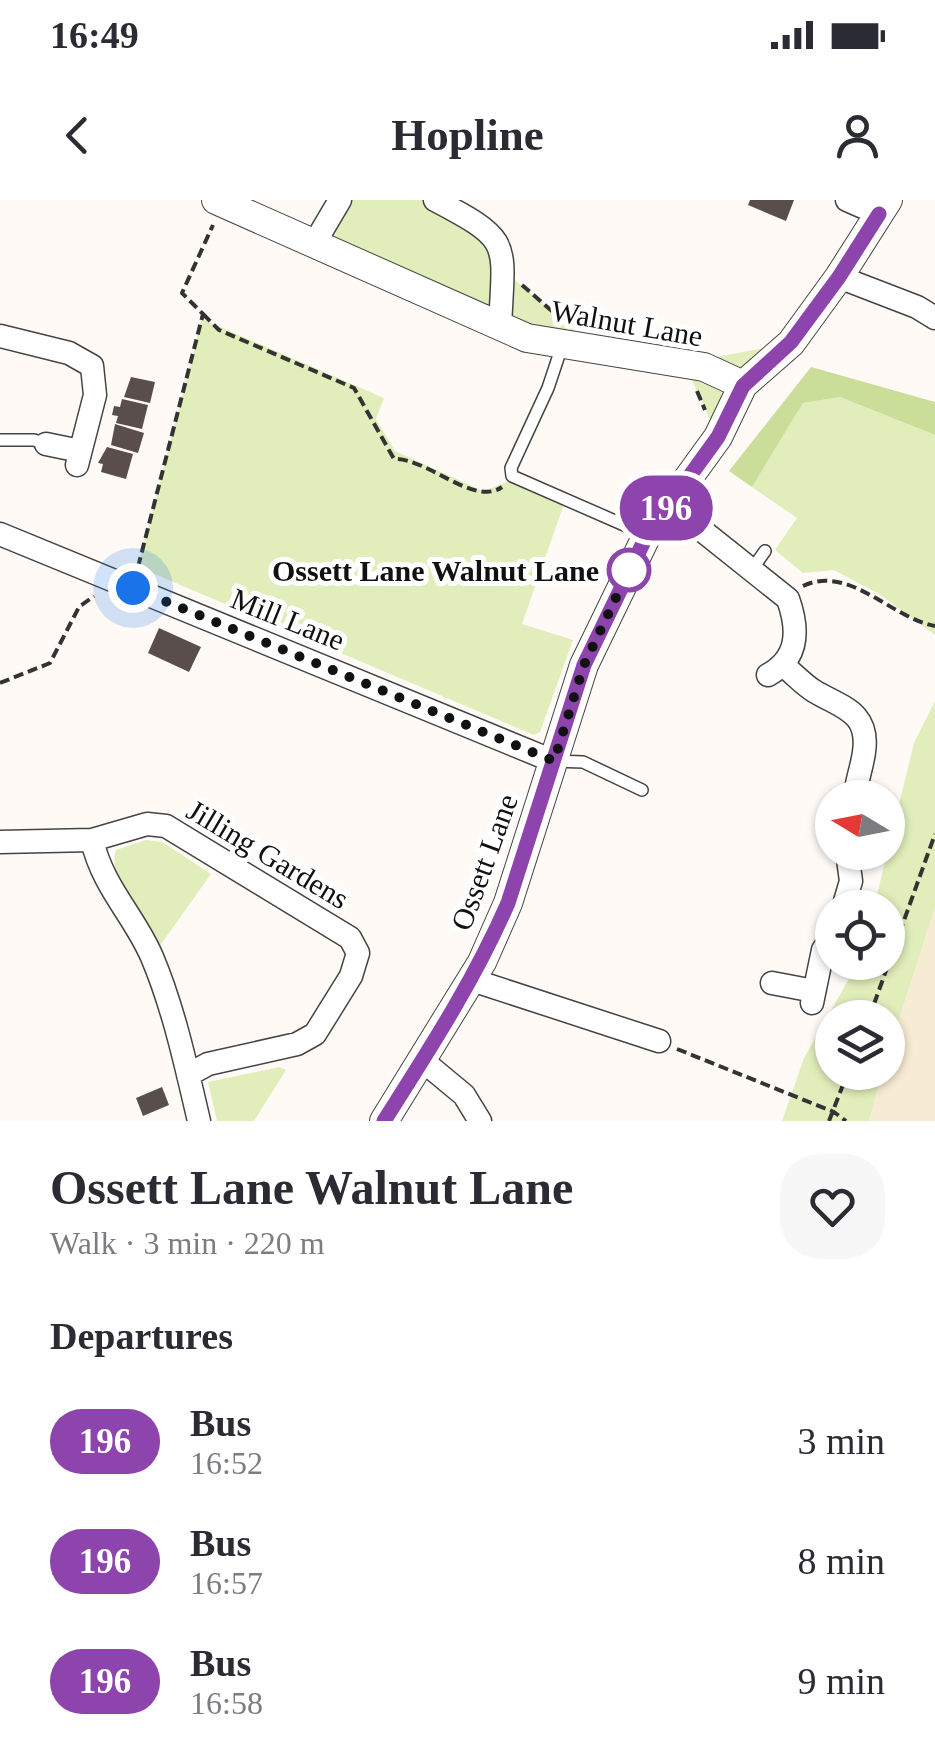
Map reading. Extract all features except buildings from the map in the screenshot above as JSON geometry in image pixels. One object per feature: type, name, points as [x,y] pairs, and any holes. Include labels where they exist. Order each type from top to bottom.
[{"type":"street","points":[[314,244],[340,200]]},
{"type":"street","points":[[436,200],[489,230],[500,246],[500,326]]},
{"type":"street","points":[[847,200],[884,207]]},
{"type":"street","name":"Walnut Lane","points":[[219,201],[527,338],[704,367],[743,386]]},
{"type":"street","name":"Ossett Lane","points":[[384,1121],[472,980],[508,903],[584,665],[647,535],[718,437],[743,386],[791,342],[884,207]]},
{"type":"street","points":[[839,277],[917,307],[935,318]]},
{"type":"street","points":[[0,336],[69,352],[92,366],[95,395],[79,458],[46,444]]},
{"type":"street","points":[[668,504],[759,560],[788,599],[794,634],[776,670],[852,710],[860,725],[864,752],[856,780]]},
{"type":"street","name":"Mill Lane","points":[[0,534],[554,761]]},
{"type":"street","name":"Jilling Gardens","points":[[92,840],[147,824],[166,826],[350,938],[358,953],[351,976],[315,1034],[297,1044],[208,1064],[188,1075]]},
{"type":"street","points":[[0,842],[92,840],[114,896],[150,953],[170,1010],[199,1121]]},
{"type":"street","points":[[472,980],[659,1041]]},
{"type":"street","points":[[772,984],[813,997],[817,980]]},
{"type":"street","points":[[423,1060],[464,1094],[480,1121]]},
{"type":"lane","points":[[562,346],[548,388],[511,468],[512,476],[647,535]]},
{"type":"lane","points":[[0,440],[46,444]]},
{"type":"lane","points":[[554,761],[583,762],[642,790]]},
{"type":"path","points":[[219,201],[182,293],[219,330],[354,388],[394,460],[408,459],[482,494],[498,491],[512,476]]},
{"type":"path","points":[[503,269],[598,350]]},
{"type":"path","points":[[0,683],[50,662],[79,606],[124,584],[203,314]]},
{"type":"path","points":[[788,599],[807,584],[824,580],[858,588],[909,618],[935,626]]},
{"type":"path","points":[[875,1000],[935,834]]},
{"type":"path","points":[[659,1041],[847,1120]]},
{"type":"path","points":[[830,1121],[842,1090]]},
{"type":"shaded area","points":[[935,909],[935,1121],[869,1121],[877,1090],[905,1090],[905,1002]]},
{"type":"green space","points":[[340,200],[435,200],[479,223],[503,270],[598,350],[314,244]]},
{"type":"green space","points":[[202,319],[384,398],[376,419],[395,451],[483,491],[513,480],[565,501],[522,624],[573,640],[540,732],[534,735],[138,567]]},
{"type":"green space","points":[[791,343],[718,437],[684,363]]},
{"type":"green space","points":[[811,367],[935,402],[935,435],[840,397],[803,403],[752,487],[729,471]]},
{"type":"green space","points":[[840,397],[935,435],[935,635],[879,594],[834,570],[803,573],[775,550],[797,518],[752,487],[803,403]]},
{"type":"green space","points":[[935,701],[935,908],[905,1001],[837,1000],[848,980],[905,980],[905,890],[878,890],[883,870],[905,870],[905,780],[914,743]]},
{"type":"green space","points":[[146,840],[162,842],[211,874],[159,947],[128,900],[114,861],[116,850]]},
{"type":"green space","points":[[815,1039],[815,1090],[877,1090],[869,1121],[782,1121],[804,1058]]},
{"type":"green space","points":[[280,1067],[286,1070],[254,1121],[217,1121],[208,1082]]},
{"type":"bus line","name":"196","points":[[384,1121],[482,962],[508,903],[584,665],[647,535],[718,437],[743,386],[791,342],[879,214]]},
{"type":"place","name":"Ossett Lane Walnut Lane","points":[[629,570]]},
{"type":"route","points":[[133,588],[554,761],[584,665],[629,570]]}]
